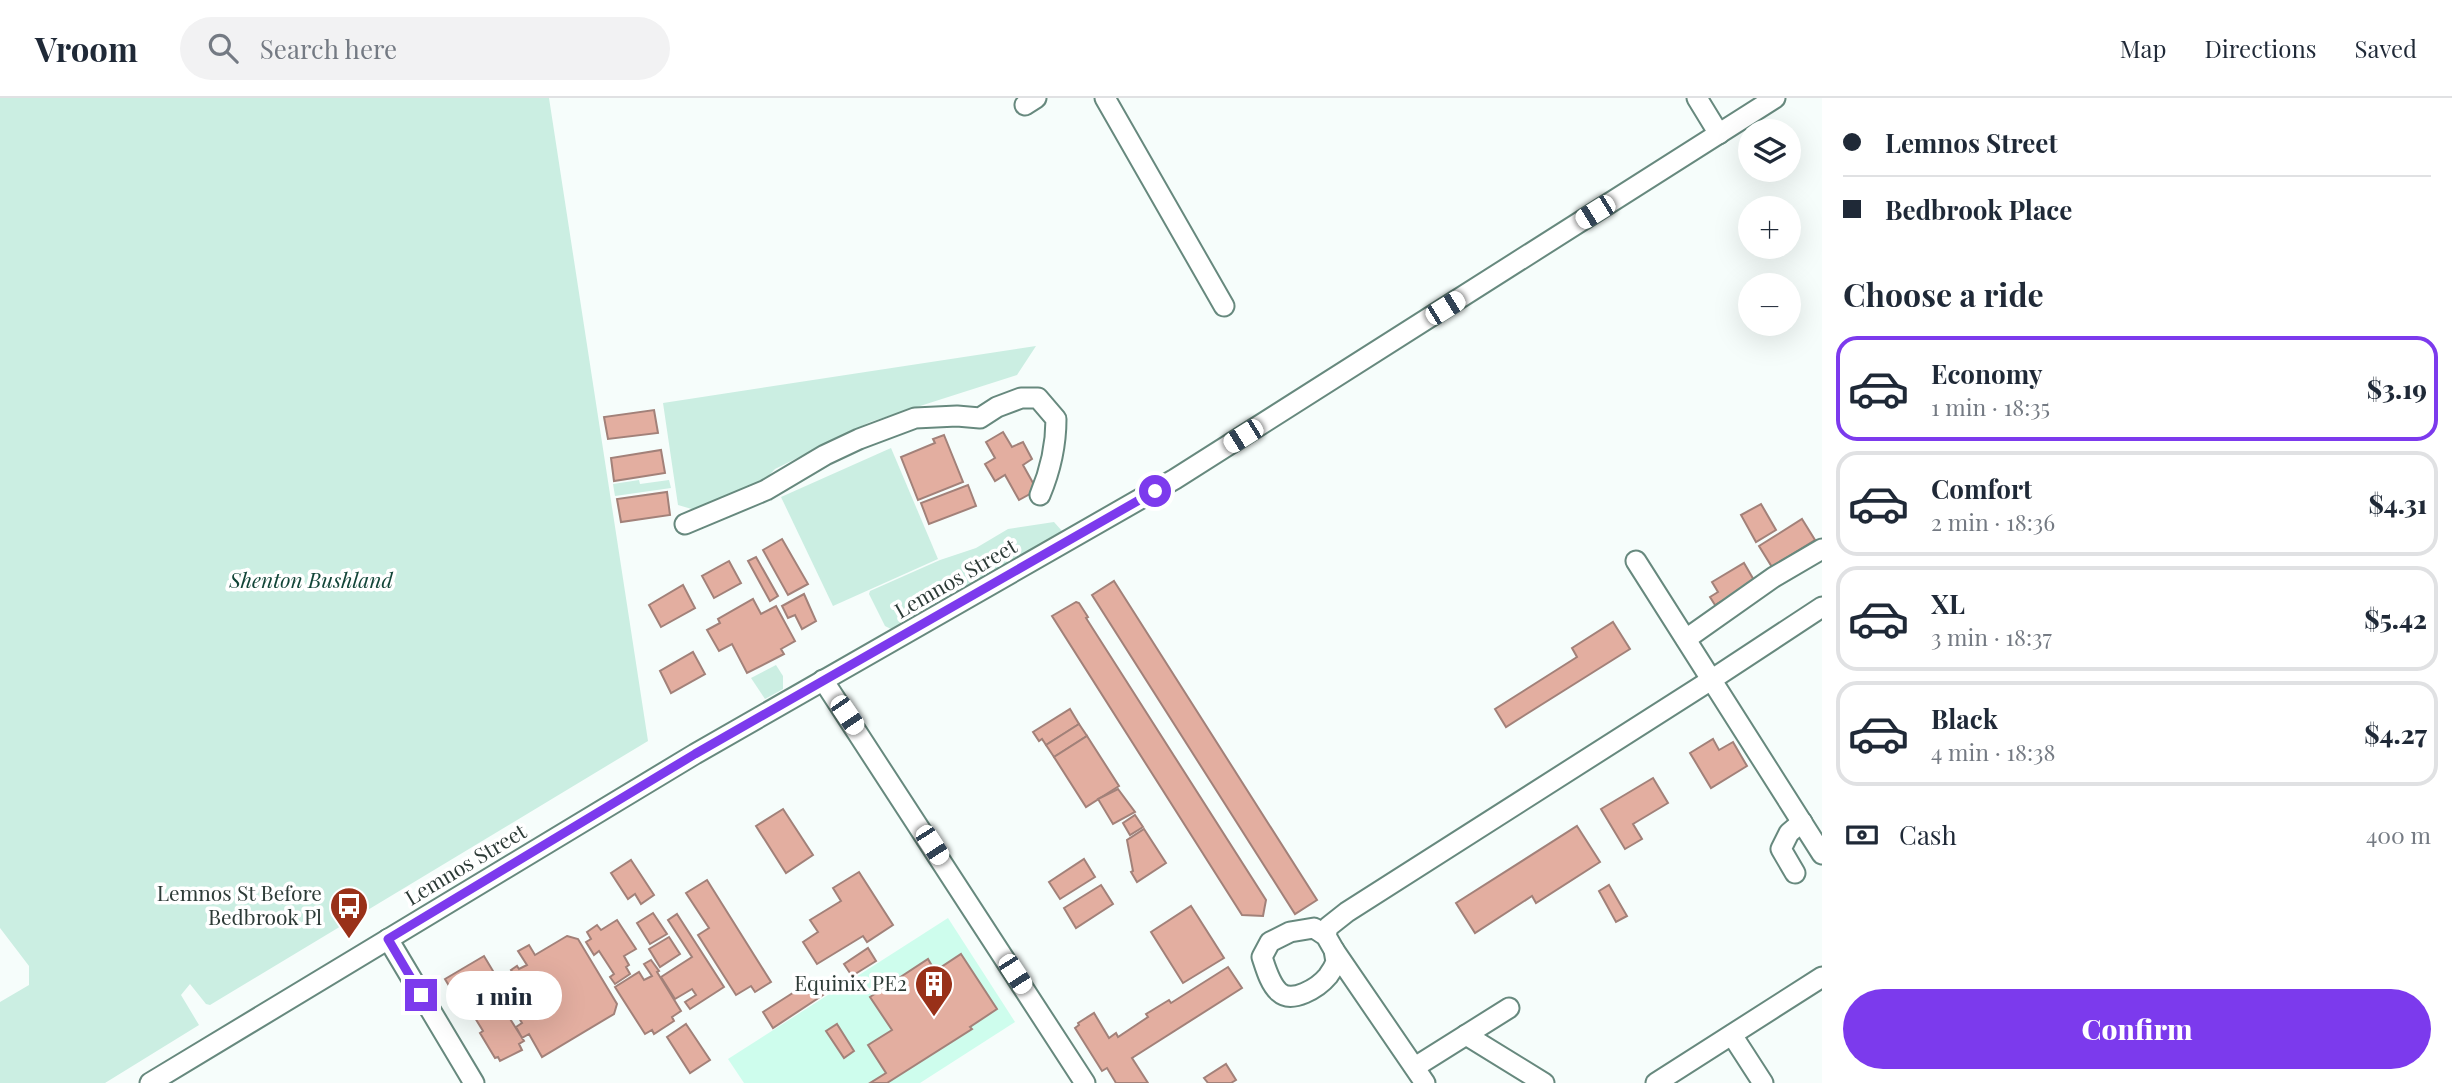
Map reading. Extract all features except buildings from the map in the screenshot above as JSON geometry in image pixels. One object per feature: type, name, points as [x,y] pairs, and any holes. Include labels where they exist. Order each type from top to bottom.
[{"type":"street","points":[[1105,98],[1224,306]]},
{"type":"street","points":[[1697,98],[1719,134]]},
{"type":"street","name":"Lemnos Street","points":[[150,1083],[695,754],[1175,479],[1775,98]]},
{"type":"street","points":[[685,524],[766,489],[825,455],[895,425],[915,418],[981,418],[997,407],[1021,398],[1038,398],[1056,419],[1056,444],[1040,495]]},
{"type":"street","points":[[1686,639],[1774,577],[1822,549]]},
{"type":"street","points":[[1636,561],[1822,854]]},
{"type":"street","points":[[1509,1008],[1466,1035],[1420,1075],[1330,943],[1328,927],[1347,912],[1822,607]]},
{"type":"street","points":[[823,680],[1085,1083]]},
{"type":"street","points":[[1795,873],[1781,849],[1789,833],[1802,822]]},
{"type":"street","points":[[388,939],[474,1083]]},
{"type":"street","points":[[1656,1083],[1822,977]]},
{"type":"street","points":[[1466,1035],[1544,1083]]},
{"type":"street","points":[[1732,1035],[1763,1083]]},
{"type":"shaded area","points":[[948,918],[1015,1022],[920,1083],[744,1083],[728,1059]]},
{"type":"green space","name":"Shenton Bushland","points":[[0,98],[549,98],[648,741],[210,1005],[206,1004],[190,984],[181,995],[199,1025],[105,1083],[0,1083],[0,1002],[29,985],[29,966],[0,928]]},
{"type":"green space","points":[[1036,346],[1017,375],[870,422],[775,469],[758,487],[702,512],[678,505],[663,403]]},
{"type":"green space","points":[[891,448],[938,559],[833,606],[781,497]]},
{"type":"green space","points":[[639,480],[640,484],[669,480],[671,488],[615,496],[613,484]]},
{"type":"green space","points":[[1054,522],[1062,531],[919,614],[915,608],[903,615],[904,622],[891,629],[885,626],[869,594],[870,591],[940,560],[976,548],[1008,529]]},
{"type":"green space","points":[[776,665],[783,676],[783,689],[765,699],[751,678]]},
{"type":"place","name":"Lemnos St Before Bedbrook Pl","points":[[349,940]]},
{"type":"place","name":"Equinix PE2","points":[[934,1018]]},
{"type":"route","points":[[421,995],[388,939],[695,754],[1155,491]]}]
